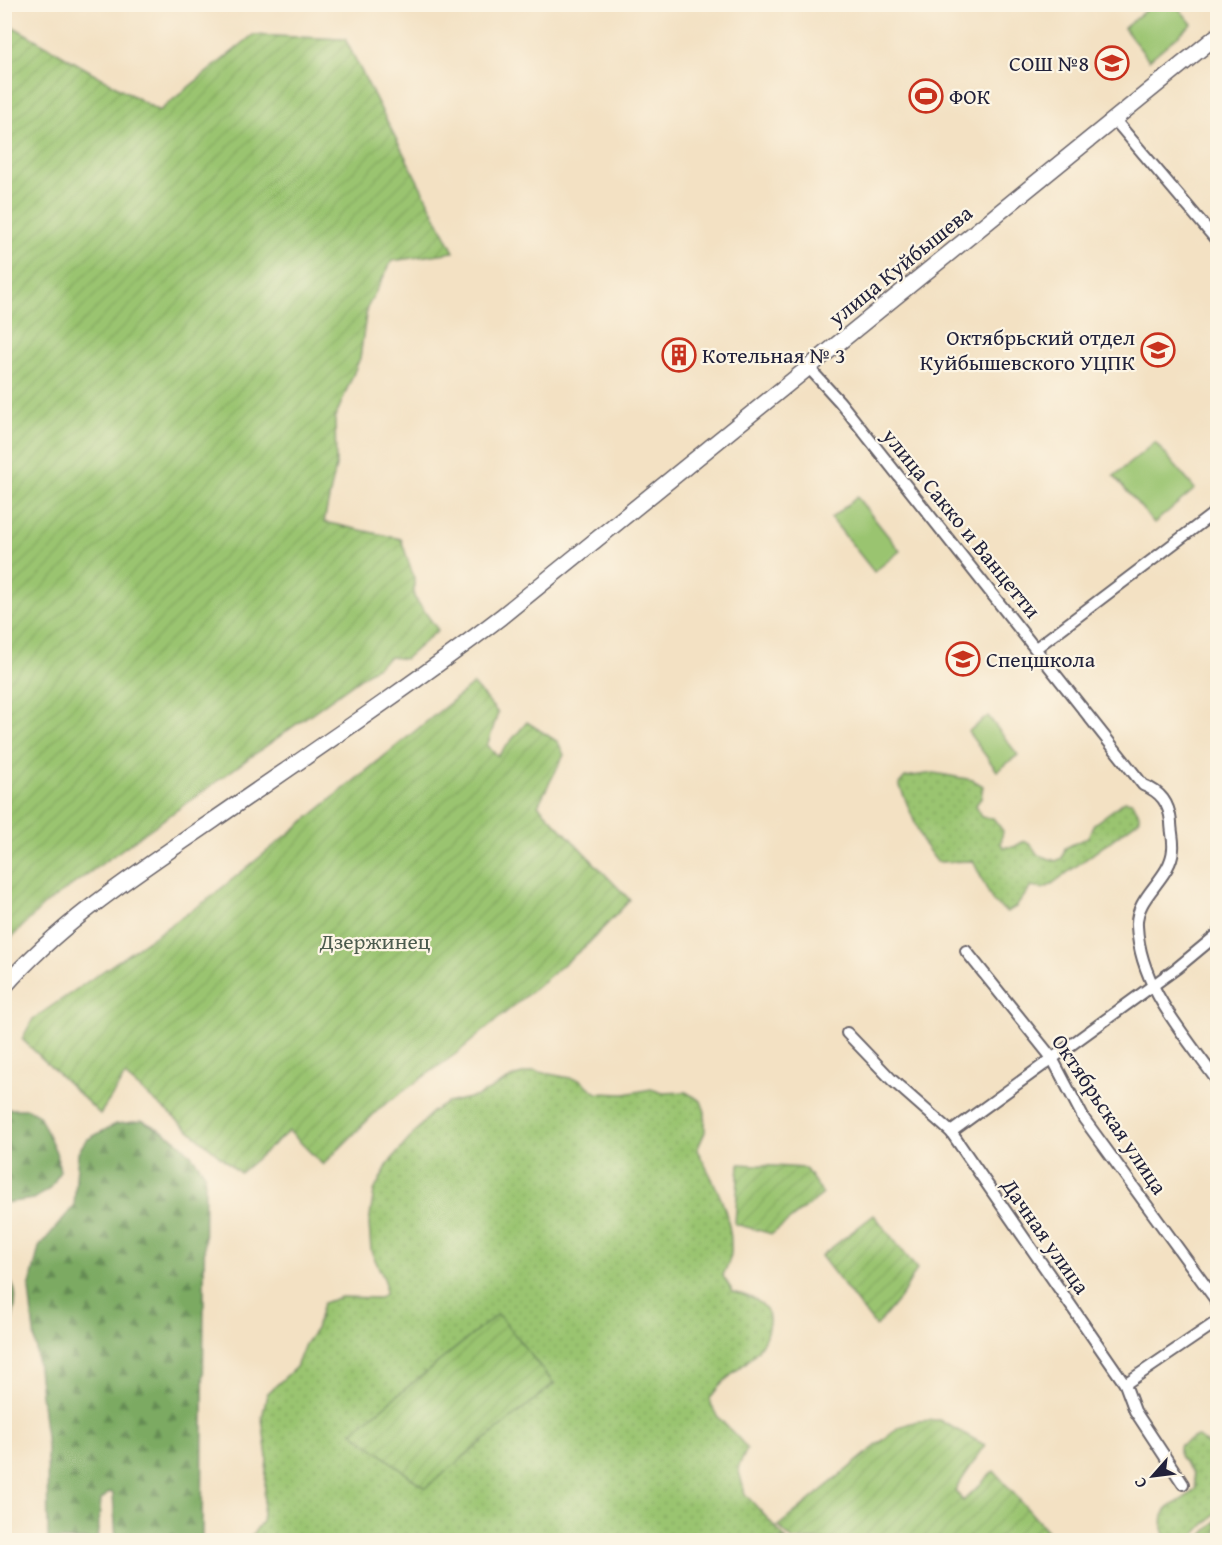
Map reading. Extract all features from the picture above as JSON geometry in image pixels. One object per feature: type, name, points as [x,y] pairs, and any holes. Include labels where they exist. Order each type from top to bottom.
[{"type":"main road","name":"улица Куйбышева","points":[[4,987],[34,954],[86,908],[423,676],[470,641],[1218,35]]},
{"type":"street","points":[[1114,119],[1218,242]]},
{"type":"street","name":"улица Сакко и Ванцетти","points":[[809,368],[840,402],[1143,785],[1155,789],[1164,798],[1170,814],[1173,850],[1163,878],[1140,907],[1137,925],[1151,985]]},
{"type":"street","points":[[1036,648],[1218,510]]},
{"type":"street","points":[[951,1132],[1177,968],[1218,934]]},
{"type":"street","name":"Октябрьская улица","points":[[966,951],[1052,1058],[1084,1119],[1218,1303]]},
{"type":"street","points":[[1151,985],[1218,1082]]},
{"type":"street","name":"Дачная улица","points":[[847,1033],[892,1080],[951,1132],[1125,1384],[1136,1411],[1183,1484]]},
{"type":"street","points":[[1125,1384],[1218,1321]]},
{"type":"green space","points":[[1152,5],[1176,5],[1192,24],[1149,60],[1124,28]]},
{"type":"green space","points":[[5,22],[159,111],[253,35],[345,39],[454,252],[392,261],[367,308],[360,358],[335,418],[336,466],[324,522],[401,539],[414,578],[414,597],[438,630],[405,659],[390,657],[43,906],[5,944]]},
{"type":"green space","points":[[1155,442],[1195,489],[1154,523],[1114,476]]},
{"type":"green space","points":[[857,497],[900,551],[874,572],[831,518]]},
{"type":"green space","name":"Дзержинец","points":[[473,684],[498,713],[487,746],[498,756],[527,722],[558,742],[564,755],[538,805],[630,900],[588,944],[457,1053],[380,1108],[323,1165],[289,1131],[240,1173],[125,1076],[100,1114],[22,1039],[33,1019],[207,900]]},
{"type":"green space","points":[[988,716],[1018,755],[997,771],[968,732]]},
{"type":"green space","points":[[934,773],[973,780],[983,786],[981,798],[976,805],[981,817],[993,818],[1003,831],[1001,843],[1003,847],[1014,847],[1024,841],[1031,845],[1038,855],[1056,861],[1062,858],[1065,848],[1088,837],[1094,824],[1125,801],[1132,802],[1139,814],[1139,820],[1049,886],[1042,889],[1031,887],[1016,907],[1007,912],[993,902],[973,861],[937,862],[923,843],[899,784],[905,777]]},
{"type":"green space","points":[[534,1071],[580,1080],[597,1093],[625,1094],[651,1089],[663,1093],[686,1092],[701,1101],[705,1112],[705,1132],[697,1150],[722,1200],[731,1240],[730,1257],[723,1276],[733,1292],[757,1301],[769,1315],[766,1335],[753,1356],[717,1389],[710,1399],[720,1419],[747,1449],[738,1468],[745,1494],[787,1540],[248,1540],[262,1522],[267,1458],[262,1418],[267,1394],[296,1367],[305,1344],[316,1329],[323,1303],[341,1297],[379,1298],[385,1294],[385,1281],[371,1251],[369,1223],[374,1191],[388,1164],[432,1112],[447,1103],[478,1096],[515,1076]]},
{"type":"green space","points":[[5,1109],[28,1109],[39,1115],[56,1152],[60,1171],[51,1188],[34,1199],[5,1203]]},
{"type":"green space","points":[[143,1121],[178,1142],[205,1174],[202,1540],[116,1540],[113,1494],[110,1492],[101,1500],[97,1540],[48,1540],[47,1447],[29,1289],[39,1247],[74,1206],[78,1152],[86,1140],[116,1124]]},
{"type":"green space","points":[[739,1164],[805,1168],[823,1194],[772,1234],[735,1224]]},
{"type":"green space","points":[[874,1215],[917,1269],[903,1294],[876,1327],[821,1256]]},
{"type":"green space","points":[[4,1274],[15,1290],[12,1321],[5,1327]]},
{"type":"green space","points":[[498,1314],[554,1384],[425,1488],[352,1432]]},
{"type":"green space","points":[[939,1420],[985,1445],[955,1490],[963,1501],[994,1471],[1055,1540],[793,1540],[778,1526],[899,1427],[917,1421]]},
{"type":"green space","points":[[1197,1436],[1217,1452],[1217,1511],[1190,1540],[1167,1540],[1162,1519],[1164,1513],[1196,1488],[1193,1473],[1179,1456],[1179,1446]]},
{"type":"green space","points":[[1217,1520],[1217,1540],[1198,1540]]},
{"type":"place","name":"СОШ №8","points":[[1112,63]]},
{"type":"place","name":"ФОК","points":[[926,96]]},
{"type":"place","name":"Октябрьский отдел Куйбышевского УЦПК","points":[[1158,350]]},
{"type":"place","name":"Котельная № 3","points":[[679,355]]},
{"type":"place","name":"Спецшкола","points":[[963,659]]}]
